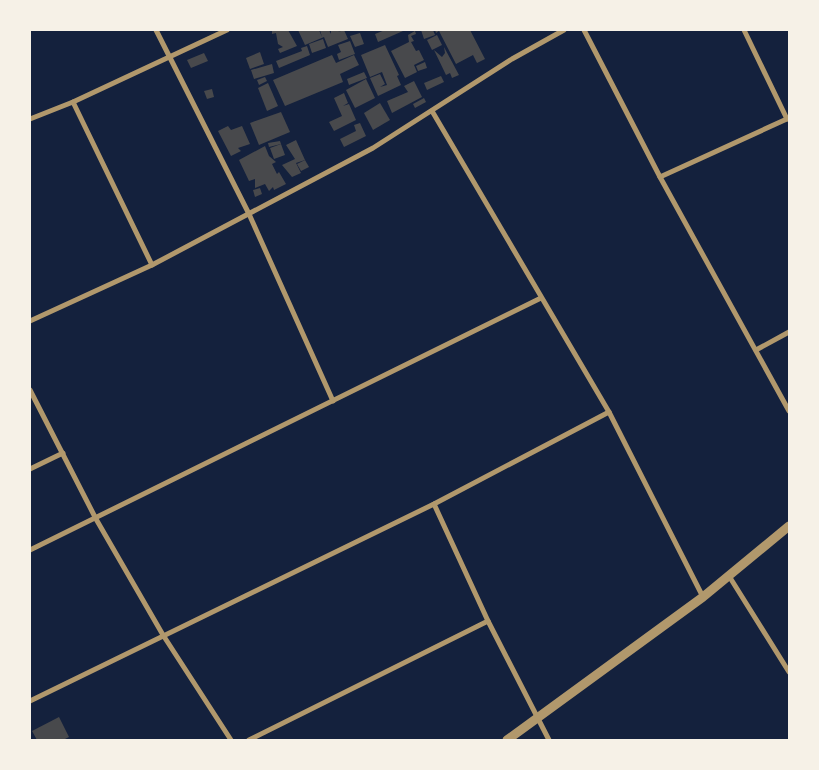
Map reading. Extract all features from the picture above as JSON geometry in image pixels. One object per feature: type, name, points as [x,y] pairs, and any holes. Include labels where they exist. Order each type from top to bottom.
[{"type":"street","points":[[156,30],[249,214],[333,401]]},
{"type":"street","points":[[30,119],[73,102],[227,30]]},
{"type":"street","points":[[30,321],[152,265],[373,148],[512,59],[564,30]]},
{"type":"street","points":[[584,30],[660,177],[789,411]]},
{"type":"street","points":[[660,177],[788,118],[744,30]]},
{"type":"street","points":[[73,102],[152,265]]},
{"type":"street","points":[[432,111],[609,412],[702,597]]},
{"type":"street","points":[[30,550],[541,298]]},
{"type":"street","points":[[756,350],[789,332]]},
{"type":"street","points":[[30,390],[96,519],[162,635],[231,740]]},
{"type":"street","points":[[30,701],[434,504],[609,412]]},
{"type":"street","points":[[30,470],[63,453]]},
{"type":"street","points":[[434,504],[488,621],[549,740]]},
{"type":"street","points":[[507,740],[702,597],[789,526]]},
{"type":"street","points":[[729,576],[789,672]]},
{"type":"street","points":[[249,740],[488,621]]},
{"type":"building","points":[[288,30],[297,46],[280,53],[278,49],[283,47],[278,44],[276,33],[272,34],[272,31]]},
{"type":"building","points":[[298,30],[319,30],[322,37],[320,30],[329,30],[331,34],[331,30],[342,30],[338,32],[344,30],[348,39],[328,47],[324,37],[305,45]]},
{"type":"building","points":[[385,30],[403,31],[378,42],[375,34]]},
{"type":"building","points":[[421,30],[433,30],[435,35],[424,39]]},
{"type":"building","points":[[435,30],[470,30],[485,59],[477,63],[473,55],[456,64],[439,31],[436,33]]},
{"type":"building","points":[[415,31],[416,34],[411,36],[414,41],[411,42],[416,51],[419,50],[424,60],[414,65],[417,72],[405,78],[391,51],[409,42],[408,35]]},
{"type":"building","points":[[360,33],[364,44],[355,47],[350,36]]},
{"type":"building","points":[[437,35],[442,45],[432,50],[427,40]]},
{"type":"building","points":[[323,39],[326,48],[312,53],[309,44]]},
{"type":"building","points":[[350,41],[355,54],[339,60],[337,54],[341,52],[338,45]]},
{"type":"building","points":[[385,45],[399,75],[397,76],[401,85],[378,96],[370,78],[380,74],[385,84],[380,87],[387,85],[382,72],[370,77],[361,55]]},
{"type":"building","points":[[307,46],[310,55],[279,68],[276,61],[302,51],[301,48]]},
{"type":"building","points":[[444,47],[459,75],[452,78],[450,73],[446,75],[434,50],[442,57],[445,53]]},
{"type":"building","points":[[260,52],[264,64],[250,69],[246,58]]},
{"type":"building","points":[[204,53],[208,61],[191,68],[187,60]]},
{"type":"building","points":[[332,55],[336,63],[354,55],[359,65],[340,74],[343,82],[285,106],[273,80]]},
{"type":"building","points":[[425,62],[427,68],[418,71],[416,66]]},
{"type":"building","points":[[272,64],[274,73],[254,79],[251,70]]},
{"type":"building","points":[[364,72],[367,78],[349,85],[347,79]]},
{"type":"building","points":[[441,76],[444,82],[427,90],[424,83]]},
{"type":"building","points":[[265,77],[267,81],[259,85],[257,80]]},
{"type":"building","points":[[366,79],[375,98],[355,108],[346,90]]},
{"type":"building","points":[[414,81],[422,97],[392,113],[387,101],[408,92],[404,86]]},
{"type":"building","points":[[268,83],[278,106],[267,111],[258,88]]},
{"type":"building","points":[[212,89],[214,97],[207,99],[204,91]]},
{"type":"building","points":[[344,93],[348,103],[343,106],[349,104],[356,120],[334,131],[329,122],[342,116],[334,98]]},
{"type":"building","points":[[424,98],[426,102],[415,108],[413,104]]},
{"type":"building","points":[[380,103],[390,120],[373,130],[364,113]]},
{"type":"building","points":[[281,112],[290,132],[259,145],[250,123]]},
{"type":"building","points":[[360,123],[366,136],[344,147],[340,139],[356,131],[354,125]]},
{"type":"building","points":[[228,126],[231,130],[242,126],[250,144],[238,148],[241,151],[231,156],[218,131]]},
{"type":"building","points":[[296,140],[305,160],[296,163],[301,173],[292,177],[282,165],[295,159],[286,145]]},
{"type":"building","points":[[280,141],[281,144],[269,147],[268,143]]},
{"type":"building","points":[[281,144],[285,155],[274,159],[270,148]]},
{"type":"building","points":[[265,146],[269,156],[276,162],[272,164],[277,174],[279,172],[286,184],[274,190],[273,187],[269,191],[265,184],[255,188],[255,179],[249,181],[239,160]]},
{"type":"building","points":[[305,160],[309,167],[301,171],[297,164]]},
{"type":"building","points":[[260,188],[262,194],[255,197],[253,190]]},
{"type":"building","points":[[59,717],[69,737],[63,740],[37,740],[32,731]]}]
